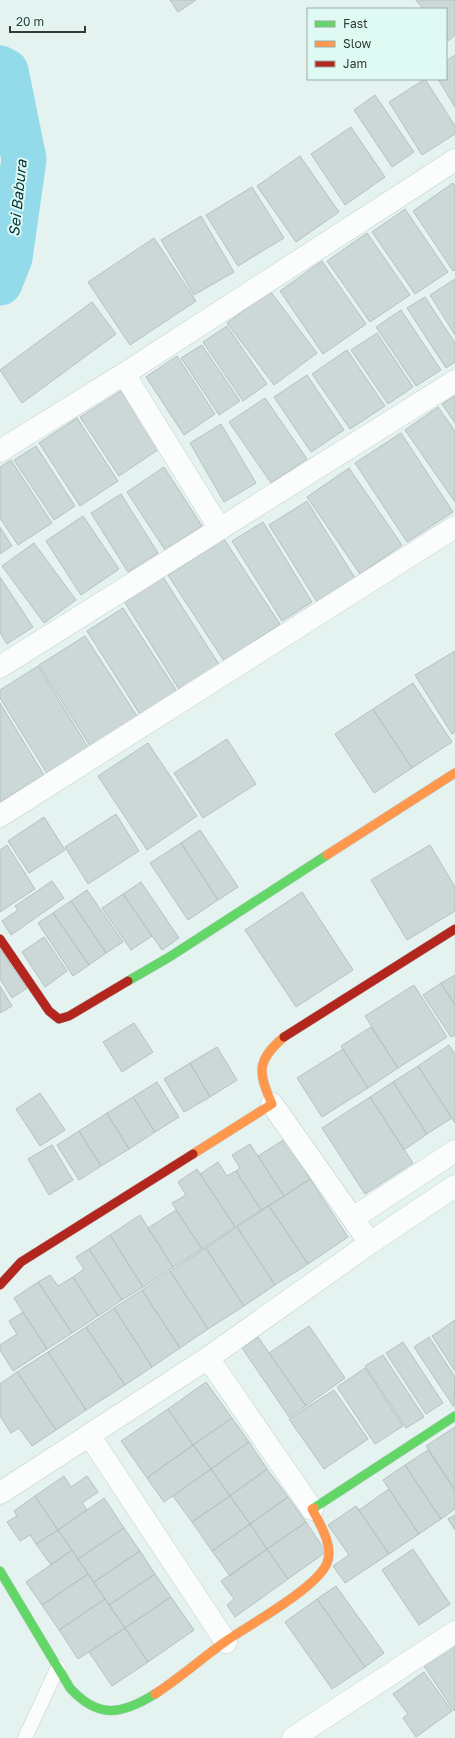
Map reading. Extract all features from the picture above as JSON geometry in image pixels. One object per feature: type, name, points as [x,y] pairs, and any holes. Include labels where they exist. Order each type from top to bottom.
[{"type":"street","points":[[0,451],[124,374],[455,160]]},
{"type":"street","points":[[124,374],[220,529]]},
{"type":"street","points":[[0,667],[455,381]]},
{"type":"street","points":[[0,816],[455,527]]},
{"type":"street","points":[[0,939],[49,1011],[59,1019],[69,1016],[171,956],[455,773]]},
{"type":"street","points":[[370,1242],[272,1104],[261,1079],[262,1062],[267,1052],[286,1035],[455,929]]},
{"type":"street","points":[[0,1285],[21,1262],[272,1104]]},
{"type":"street","points":[[353,1218],[455,1151]]},
{"type":"street","points":[[0,1493],[208,1358],[370,1242],[455,1186]]},
{"type":"street","points":[[0,1571],[70,1688],[82,1702],[99,1711],[118,1710],[138,1704],[169,1684],[303,1588],[319,1574],[327,1563],[329,1548],[322,1528],[312,1509],[208,1358]]},
{"type":"street","points":[[312,1509],[455,1416]]},
{"type":"street","points":[[89,1435],[226,1642]]},
{"type":"street","points":[[293,1738],[455,1632]]},
{"type":"lane","points":[[25,1738],[58,1667]]},
{"type":"building","points":[[170,0],[196,0],[178,12]]},
{"type":"building","points":[[416,0],[455,0],[455,35],[448,41],[447,8],[422,8]]},
{"type":"building","points":[[455,55],[455,107],[439,80],[447,80],[447,60]]},
{"type":"building","points":[[426,80],[455,126],[455,134],[422,155],[389,102]]},
{"type":"building","points":[[375,95],[414,152],[392,167],[354,110]]},
{"type":"building","points":[[351,127],[385,177],[345,205],[311,154]]},
{"type":"building","points":[[300,156],[339,212],[296,242],[257,186]]},
{"type":"building","points":[[453,183],[455,186],[455,270],[453,271],[413,211]]},
{"type":"building","points":[[252,187],[284,238],[238,266],[206,215]]},
{"type":"building","points":[[405,209],[448,272],[415,294],[372,232]]},
{"type":"building","points":[[201,216],[234,272],[194,295],[161,240]]},
{"type":"building","points":[[367,233],[410,295],[370,322],[327,261]]},
{"type":"building","points":[[154,238],[196,301],[130,345],[88,282]]},
{"type":"building","points":[[322,261],[366,324],[323,354],[280,291]]},
{"type":"building","points":[[455,279],[455,335],[430,295]]},
{"type":"building","points":[[270,291],[317,353],[274,385],[227,323]]},
{"type":"building","points":[[425,297],[455,343],[455,362],[446,368],[407,308]]},
{"type":"building","points":[[92,302],[116,334],[22,403],[0,370]]},
{"type":"building","points":[[401,310],[441,370],[416,386],[376,327]]},
{"type":"building","points":[[227,326],[267,384],[243,401],[203,342]]},
{"type":"building","points":[[377,333],[413,387],[388,404],[351,350]]},
{"type":"building","points":[[202,345],[240,401],[219,415],[181,358]]},
{"type":"building","points":[[347,350],[385,406],[350,429],[312,374]]},
{"type":"building","points":[[177,356],[215,414],[184,435],[146,377]]},
{"type":"building","points":[[307,375],[344,430],[311,452],[274,397]]},
{"type":"building","points":[[121,391],[159,449],[119,476],[80,417]]},
{"type":"building","points":[[455,396],[455,423],[442,404]]},
{"type":"building","points":[[265,398],[307,459],[271,483],[229,422]]},
{"type":"building","points":[[438,407],[455,431],[455,502],[405,430]]},
{"type":"building","points":[[77,418],[118,481],[80,506],[39,443]]},
{"type":"building","points":[[221,424],[256,483],[224,502],[190,443]]},
{"type":"building","points":[[401,433],[453,512],[407,542],[355,463]]},
{"type":"building","points":[[36,446],[75,506],[54,520],[14,460]]},
{"type":"building","points":[[11,460],[52,523],[18,545],[0,518],[0,467]]},
{"type":"building","points":[[164,467],[202,526],[165,550],[127,492]]},
{"type":"building","points":[[349,468],[402,545],[360,574],[307,497]]},
{"type":"building","points":[[121,494],[158,553],[128,572],[91,513]]},
{"type":"building","points":[[307,501],[355,578],[317,602],[269,525]]},
{"type":"building","points":[[83,516],[119,569],[81,595],[46,541]]},
{"type":"building","points":[[263,522],[312,602],[282,621],[232,541]]},
{"type":"building","points":[[0,527],[12,546],[0,554]]},
{"type":"building","points":[[224,539],[280,624],[224,661],[168,575]]},
{"type":"building","points":[[34,543],[76,600],[44,623],[2,566]]},
{"type":"building","points":[[0,577],[33,627],[7,644],[0,633]]},
{"type":"building","points":[[163,577],[220,666],[180,691],[124,601]]},
{"type":"building","points":[[123,608],[178,693],[141,716],[87,631]]},
{"type":"building","points":[[85,636],[137,716],[90,746],[39,665]]},
{"type":"building","points":[[455,651],[455,732],[452,734],[415,675]]},
{"type":"building","points":[[38,666],[89,749],[48,775],[0,698],[0,690]]},
{"type":"building","points":[[413,683],[452,742],[412,768],[373,709]]},
{"type":"building","points":[[0,703],[44,775],[0,802]]},
{"type":"building","points":[[373,709],[412,768],[374,793],[335,734]]},
{"type":"building","points":[[227,739],[256,784],[203,818],[174,773]]},
{"type":"building","points":[[148,743],[197,816],[147,850],[98,776]]},
{"type":"building","points":[[116,814],[139,851],[88,884],[65,847]]},
{"type":"building","points":[[44,817],[65,850],[29,873],[8,841]]},
{"type":"building","points":[[200,830],[238,887],[218,900],[181,843]]},
{"type":"building","points":[[181,843],[218,900],[188,920],[150,863]]},
{"type":"building","points":[[7,845],[35,889],[0,912],[0,850]]},
{"type":"building","points":[[430,845],[455,887],[455,911],[407,940],[371,880]]},
{"type":"building","points":[[52,881],[64,898],[11,935],[2,921],[18,910],[15,906]]},
{"type":"building","points":[[141,882],[179,938],[162,950],[123,894]]},
{"type":"building","points":[[87,890],[123,942],[106,953],[71,901]]},
{"type":"building","points":[[302,892],[353,970],[296,1007],[245,930]]},
{"type":"building","points":[[123,894],[152,936],[131,950],[102,908]]},
{"type":"building","points":[[71,901],[106,953],[89,965],[53,913]]},
{"type":"building","points":[[53,913],[89,965],[73,976],[38,923]]},
{"type":"building","points":[[44,937],[67,971],[45,987],[22,952]]},
{"type":"building","points":[[0,949],[27,988],[12,998],[0,979]]},
{"type":"building","points":[[455,975],[455,1005],[441,983]]},
{"type":"building","points":[[441,983],[455,1005],[455,1035],[451,1037],[423,995]]},
{"type":"building","points":[[414,985],[447,1037],[398,1068],[365,1016]]},
{"type":"building","points":[[0,986],[12,1006],[0,1013]]},
{"type":"building","points":[[134,1023],[153,1052],[122,1072],[103,1042]]},
{"type":"building","points":[[371,1027],[398,1068],[368,1088],[341,1046]]},
{"type":"building","points":[[449,1045],[455,1054],[455,1123],[418,1066]]},
{"type":"building","points":[[217,1047],[237,1080],[210,1097],[190,1063]]},
{"type":"building","points":[[343,1049],[368,1088],[322,1117],[297,1078]]},
{"type":"building","points":[[190,1063],[210,1097],[184,1112],[164,1079]]},
{"type":"building","points":[[418,1066],[452,1118],[427,1134],[393,1082]]},
{"type":"building","points":[[157,1082],[179,1117],[155,1132],[133,1097]]},
{"type":"building","points":[[393,1082],[427,1134],[404,1150],[370,1097]]},
{"type":"building","points":[[40,1093],[65,1130],[40,1146],[16,1109]]},
{"type":"building","points":[[133,1097],[155,1132],[129,1149],[107,1113]]},
{"type":"building","points":[[370,1097],[413,1163],[365,1194],[322,1128]]},
{"type":"building","points":[[107,1113],[129,1149],[101,1166],[79,1131]]},
{"type":"building","points":[[79,1131],[101,1166],[79,1180],[57,1145]]},
{"type":"building","points":[[285,1139],[310,1179],[284,1196],[258,1156]]},
{"type":"building","points":[[250,1144],[284,1196],[261,1210],[236,1171],[240,1168],[232,1155]]},
{"type":"building","points":[[52,1145],[73,1180],[49,1195],[28,1159]]},
{"type":"building","points":[[218,1162],[227,1176],[236,1171],[261,1210],[235,1227],[200,1174]]},
{"type":"building","points":[[197,1169],[235,1227],[202,1249],[172,1203],[186,1195],[178,1182]]},
{"type":"building","points":[[310,1179],[348,1237],[308,1264],[269,1206]]},
{"type":"building","points":[[269,1206],[308,1264],[275,1285],[237,1227]]},
{"type":"building","points":[[176,1210],[202,1249],[173,1267],[148,1228]]},
{"type":"building","points":[[140,1215],[173,1267],[143,1287],[110,1235]]},
{"type":"building","points":[[237,1227],[275,1285],[244,1306],[206,1248]]},
{"type":"building","points":[[110,1235],[143,1287],[122,1300],[89,1249]]},
{"type":"building","points":[[206,1248],[244,1306],[208,1329],[170,1271]]},
{"type":"building","points":[[89,1249],[122,1300],[98,1316],[73,1277],[84,1269],[76,1257]]},
{"type":"building","points":[[170,1271],[208,1329],[180,1348],[142,1290]]},
{"type":"building","points":[[50,1275],[58,1286],[73,1277],[98,1316],[72,1333],[38,1282]]},
{"type":"building","points":[[38,1282],[72,1333],[47,1349],[14,1298]]},
{"type":"building","points":[[142,1290],[180,1348],[152,1367],[114,1308]]},
{"type":"building","points":[[114,1308],[152,1367],[125,1385],[86,1327]]},
{"type":"building","points":[[23,1312],[47,1349],[13,1371],[0,1350],[0,1345],[17,1334],[9,1321]]},
{"type":"building","points":[[455,1320],[455,1371],[432,1336]]},
{"type":"building","points":[[309,1326],[345,1378],[306,1406],[269,1353]]},
{"type":"building","points":[[86,1327],[125,1385],[86,1410],[48,1352]]},
{"type":"building","points":[[258,1337],[306,1406],[289,1417],[242,1348]]},
{"type":"building","points":[[429,1337],[455,1377],[454,1407],[414,1347]]},
{"type":"building","points":[[403,1342],[443,1403],[426,1414],[386,1353]]},
{"type":"building","points":[[48,1352],[86,1410],[56,1430],[17,1372]]},
{"type":"building","points":[[383,1355],[424,1417],[406,1428],[365,1366]]},
{"type":"building","points":[[365,1368],[403,1426],[375,1444],[337,1387]]},
{"type":"building","points":[[17,1372],[56,1430],[32,1446],[19,1428],[11,1433],[0,1416],[0,1384]]},
{"type":"building","points":[[206,1382],[232,1418],[193,1445],[168,1409]]},
{"type":"building","points":[[334,1390],[368,1439],[324,1469],[289,1419]]},
{"type":"building","points":[[168,1409],[193,1445],[147,1478],[121,1441]]},
{"type":"building","points":[[232,1418],[249,1442],[211,1469],[193,1445]]},
{"type":"building","points":[[455,1427],[455,1489],[426,1446]]},
{"type":"building","points":[[249,1442],[267,1469],[230,1496],[211,1469]]},
{"type":"building","points":[[193,1445],[211,1469],[164,1502],[147,1478]]},
{"type":"building","points":[[428,1450],[455,1491],[455,1509],[441,1519],[405,1465]]},
{"type":"building","points":[[405,1465],[441,1519],[419,1534],[383,1480]]},
{"type":"building","points":[[211,1469],[230,1496],[192,1522],[173,1496]]},
{"type":"building","points":[[267,1469],[288,1497],[250,1524],[230,1496]]},
{"type":"building","points":[[64,1476],[71,1487],[87,1476],[98,1492],[82,1503],[87,1510],[58,1530],[35,1496]]},
{"type":"building","points":[[389,1489],[419,1534],[389,1554],[359,1510]]},
{"type":"building","points":[[35,1496],[58,1530],[36,1544],[30,1535],[20,1541],[7,1522],[17,1516],[14,1511]]},
{"type":"building","points":[[230,1496],[250,1524],[212,1551],[192,1522]]},
{"type":"building","points":[[288,1497],[306,1522],[267,1549],[250,1524]]},
{"type":"building","points":[[104,1498],[124,1528],[78,1559],[58,1530]]},
{"type":"building","points":[[356,1506],[389,1554],[345,1583],[333,1566],[349,1555],[328,1525]]},
{"type":"building","points":[[455,1515],[455,1530],[448,1519]]},
{"type":"building","points":[[306,1522],[326,1552],[288,1579],[267,1549]]},
{"type":"building","points":[[250,1524],[267,1549],[230,1576],[212,1551]]},
{"type":"building","points":[[124,1528],[140,1551],[94,1582],[78,1559]]},
{"type":"building","points":[[58,1530],[72,1550],[51,1565],[36,1544]]},
{"type":"building","points":[[267,1549],[288,1579],[235,1617],[227,1605],[234,1599],[221,1581]]},
{"type":"building","points":[[413,1549],[450,1604],[419,1625],[382,1570]]},
{"type":"building","points":[[72,1550],[88,1574],[42,1605],[26,1582]]},
{"type":"building","points":[[140,1551],[155,1574],[109,1605],[94,1582]]},
{"type":"building","points":[[88,1574],[105,1599],[59,1630],[42,1605]]},
{"type":"building","points":[[155,1574],[171,1597],[125,1628],[109,1605]]},
{"type":"building","points":[[336,1586],[384,1653],[365,1667],[317,1599]]},
{"type":"building","points":[[171,1597],[194,1630],[148,1662],[125,1628]]},
{"type":"building","points":[[105,1599],[125,1628],[78,1659],[59,1630]]},
{"type":"building","points":[[317,1599],[365,1667],[332,1689],[285,1622]]},
{"type":"building","points":[[125,1628],[148,1662],[112,1686],[89,1652]]},
{"type":"building","points":[[455,1636],[455,1710],[454,1711],[420,1660]]},
{"type":"building","points":[[424,1672],[452,1711],[416,1737],[403,1718],[408,1714],[393,1694]]},
{"type":"waterway","name":"Sei Babura","points":[[0,68],[6,71],[24,159],[10,258],[0,283]]},
{"type":"traffic: fast","points":[[128,981],[171,956],[327,855]]},
{"type":"traffic: fast","points":[[314,1508],[455,1416]]},
{"type":"traffic: fast","points":[[0,1571],[70,1688],[80,1698],[90,1705],[100,1709],[121,1710],[143,1701],[155,1694]]},
{"type":"traffic: slow","points":[[327,855],[455,773]]},
{"type":"traffic: slow","points":[[193,1154],[272,1104],[264,1083],[262,1068],[268,1053],[284,1037]]},
{"type":"traffic: slow","points":[[155,1694],[226,1641],[297,1594],[321,1573],[327,1563],[329,1550],[325,1535],[312,1509],[314,1508]]},
{"type":"traffic: jam","points":[[284,1037],[455,929]]},
{"type":"traffic: jam","points":[[0,939],[49,1011],[59,1019],[69,1016],[128,981]]},
{"type":"traffic: jam","points":[[0,1285],[21,1262],[193,1154]]}]
